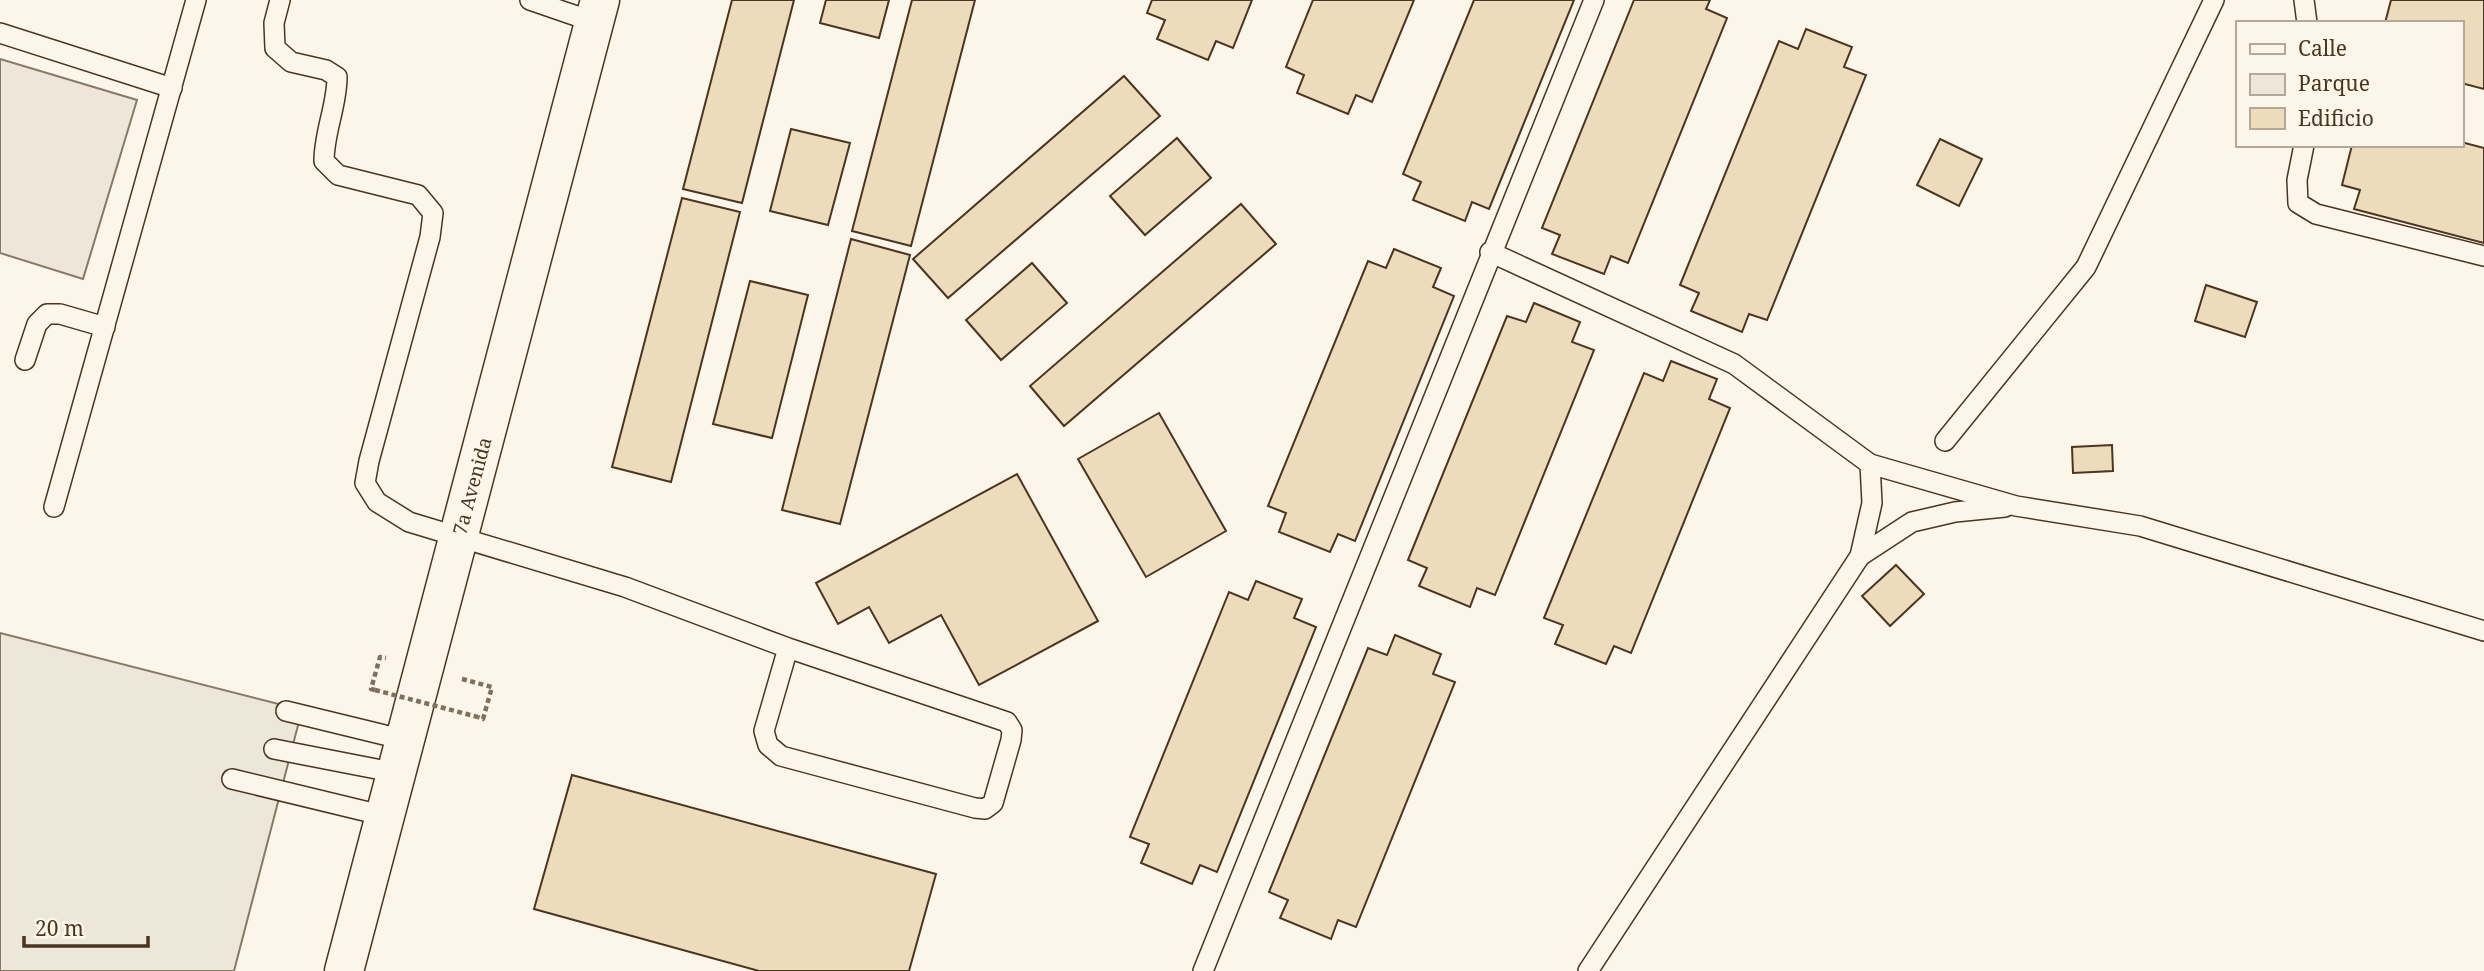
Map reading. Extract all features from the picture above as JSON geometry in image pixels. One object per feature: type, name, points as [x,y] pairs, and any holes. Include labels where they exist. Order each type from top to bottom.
[{"type":"main road","name":"7a Avenida","points":[[344,971],[597,11]]},
{"type":"lane","points":[[54,507],[196,0]]},
{"type":"lane","points":[[280,0],[274,23],[275,48],[291,62],[326,70],[337,78],[337,93],[324,143],[324,161],[338,175],[418,195],[433,213],[430,237],[365,483],[377,502],[409,522],[625,587],[788,649],[1007,722],[1012,730],[1011,740],[993,803],[985,809],[975,808],[781,756],[768,745],[764,731],[788,649]]},
{"type":"lane","points":[[530,0],[597,11]]},
{"type":"lane","points":[[1203,971],[1490,252],[1594,0]]},
{"type":"lane","points":[[1945,440],[2086,267],[2214,0]]},
{"type":"lane","points":[[2304,0],[2307,21]]},
{"type":"lane","points":[[0,33],[172,88]]},
{"type":"lane","points":[[2304,147],[2297,180],[2298,203],[2316,214],[2484,256]]},
{"type":"lane","points":[[1490,252],[1734,364],[1870,464],[2016,506],[2140,526],[2484,631]]},
{"type":"lane","points":[[25,360],[37,324],[47,314],[60,314],[104,327]]},
{"type":"lane","points":[[1588,971],[1860,556],[1872,503],[1870,464]]},
{"type":"lane","points":[[1860,556],[1912,522],[1955,512],[2016,506]]},
{"type":"lane","points":[[286,711],[401,757]]},
{"type":"lane","points":[[274,749],[401,757]]},
{"type":"lane","points":[[232,779],[385,816]]},
{"type":"path","points":[[380,657],[370,689],[484,719],[492,687]]},
{"type":"green space","points":[[0,59],[137,100],[83,279],[0,253]]},
{"type":"shaded area","points":[[0,633],[302,710],[234,971],[0,971]]},
{"type":"building","points":[[732,0],[794,0],[742,203],[683,189]]},
{"type":"building","points":[[826,0],[889,0],[879,38],[820,23]]},
{"type":"building","points":[[912,0],[975,0],[911,246],[852,231]]},
{"type":"building","points":[[1152,0],[1252,0],[1233,48],[1216,41],[1208,60],[1157,39],[1165,20],[1147,13]]},
{"type":"building","points":[[1313,0],[1414,0],[1372,102],[1356,95],[1348,114],[1297,93],[1304,75],[1286,67]]},
{"type":"building","points":[[1474,0],[1574,0],[1489,209],[1472,202],[1465,221],[1413,200],[1421,182],[1403,174]]},
{"type":"building","points":[[1634,0],[1710,0],[1706,9],[1727,18],[1628,263],[1611,256],[1604,274],[1552,254],[1560,235],[1542,228]]},
{"type":"building","points":[[2391,0],[2484,0],[2484,89],[2463,84],[2463,21],[2386,21]]},
{"type":"building","points":[[1806,29],[1852,47],[1844,67],[1866,75],[1767,320],[1749,314],[1742,332],[1691,311],[1699,293],[1680,285],[1779,41],[1798,49]]},
{"type":"building","points":[[1124,76],[1160,116],[948,298],[913,259]]},
{"type":"building","points":[[791,129],[850,143],[828,225],[770,211]]},
{"type":"building","points":[[1177,138],[1211,178],[1145,235],[1110,196]]},
{"type":"building","points":[[1940,139],[1982,159],[1959,206],[1917,185]]},
{"type":"building","points":[[2463,143],[2484,148],[2484,243],[2354,209],[2360,190],[2342,185],[2352,147],[2463,147]]},
{"type":"building","points":[[682,198],[740,212],[671,482],[612,467]]},
{"type":"building","points":[[1241,204],[1276,244],[1064,426],[1030,386]]},
{"type":"building","points":[[851,239],[910,255],[840,524],[782,510]]},
{"type":"building","points":[[1394,249],[1441,268],[1433,287],[1454,296],[1355,541],[1338,534],[1330,552],[1279,532],[1286,513],[1268,506],[1368,261],[1386,268]]},
{"type":"building","points":[[1032,263],[1067,303],[1001,360],[966,320]]},
{"type":"building","points":[[750,281],[808,295],[772,438],[713,424]]},
{"type":"building","points":[[2206,285],[2257,302],[2245,337],[2195,321]]},
{"type":"building","points":[[1534,303],[1580,322],[1572,342],[1594,350],[1495,595],[1477,588],[1470,607],[1419,586],[1427,568],[1408,560],[1507,316],[1526,322]]},
{"type":"building","points":[[1671,361],[1717,379],[1709,399],[1730,408],[1631,653],[1614,646],[1606,664],[1555,644],[1563,625],[1544,618],[1644,373],[1663,381]]},
{"type":"building","points":[[1159,413],[1226,531],[1146,577],[1078,459]]},
{"type":"building","points":[[2112,445],[2113,471],[2073,473],[2072,447]]},
{"type":"building","points":[[1017,474],[1098,621],[979,685],[941,615],[889,643],[869,607],[838,624],[816,583]]},
{"type":"building","points":[[1896,565],[1924,594],[1890,626],[1862,596]]},
{"type":"building","points":[[1256,581],[1302,599],[1294,618],[1316,627],[1217,872],[1200,865],[1192,884],[1141,863],[1149,844],[1130,837],[1229,592],[1248,600]]},
{"type":"building","points":[[1395,635],[1441,654],[1433,674],[1455,682],[1356,927],[1338,920],[1331,939],[1280,918],[1288,900],[1269,892],[1368,648],[1387,655]]},
{"type":"building","points":[[572,775],[936,874],[909,971],[759,971],[534,909]]}]
